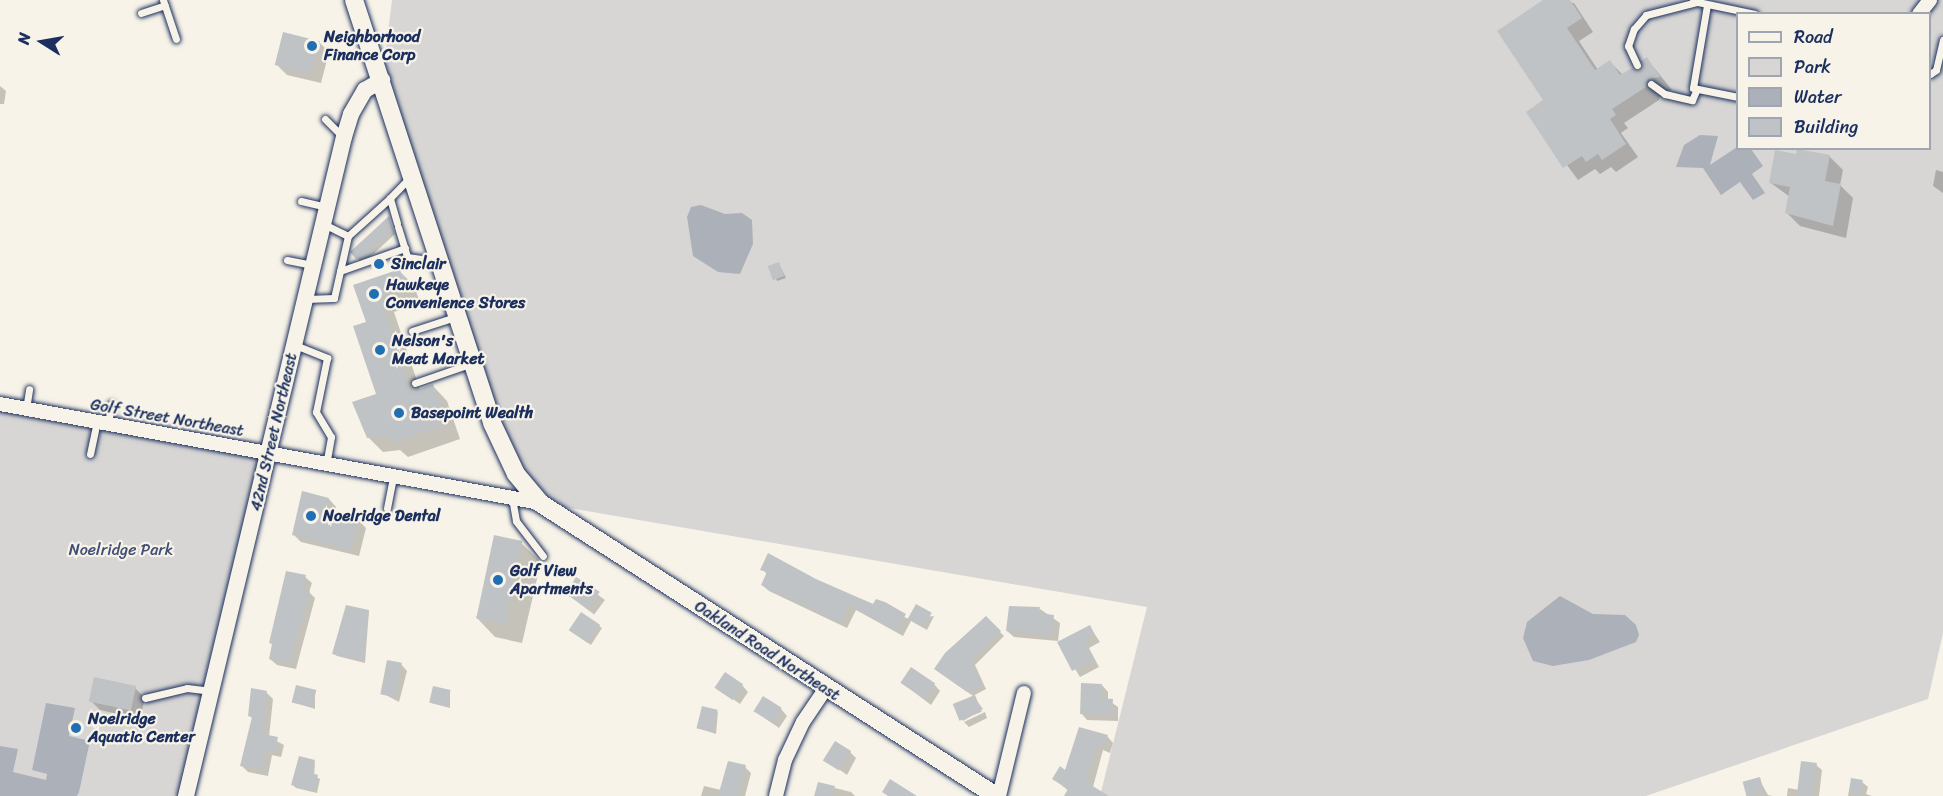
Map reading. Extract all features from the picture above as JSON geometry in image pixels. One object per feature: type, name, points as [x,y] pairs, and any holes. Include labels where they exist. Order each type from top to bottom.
[{"type":"main road","name":"Oakland Road Northeast","points":[[354,0],[382,80],[492,423],[516,474],[540,503],[825,689],[997,796]]},
{"type":"street","points":[[1921,12],[1930,0]]},
{"type":"street","name":"42nd Street Northeast","points":[[186,796],[270,454],[344,137],[351,114],[365,90],[382,80]]},
{"type":"street","name":"Golf Street Northeast","points":[[0,404],[540,503]]},
{"type":"street","points":[[776,796],[785,760],[803,722],[825,689]]},
{"type":"street","points":[[997,796],[1024,693]]},
{"type":"lane","points":[[1637,65],[1628,46],[1634,29],[1646,15],[1693,1],[1744,12]]},
{"type":"lane","points":[[141,13],[164,3],[176,39]]},
{"type":"lane","points":[[1696,91],[1692,84],[1707,5]]},
{"type":"lane","points":[[1931,73],[1936,70],[1943,40]]},
{"type":"lane","points":[[1650,84],[1665,94],[1692,100],[1696,91]]},
{"type":"lane","points":[[1696,91],[1736,97]]},
{"type":"lane","points":[[325,119],[344,137]]},
{"type":"lane","points":[[306,299],[334,298],[348,236],[390,198],[412,174]]},
{"type":"lane","points":[[390,198],[407,257],[441,262]]},
{"type":"lane","points":[[301,201],[325,215],[348,236]]},
{"type":"lane","points":[[340,271],[405,248]]},
{"type":"lane","points":[[287,260],[314,265]]},
{"type":"lane","points":[[412,331],[458,316]]},
{"type":"lane","points":[[295,345],[327,358],[316,412],[331,436],[326,464]]},
{"type":"lane","points":[[415,383],[473,363]]},
{"type":"lane","points":[[26,409],[29,389]]},
{"type":"lane","points":[[90,454],[111,404]]},
{"type":"lane","points":[[387,508],[393,476]]},
{"type":"lane","points":[[512,498],[516,521],[543,556]]},
{"type":"lane","points":[[145,698],[187,688],[212,691]]},
{"type":"green space","points":[[392,0],[1943,0],[1943,633],[1928,699],[1646,796],[1100,796],[1147,607],[540,503],[516,474],[382,80]]},
{"type":"green space","name":"Noelridge Park","points":[[0,404],[270,454],[186,796],[0,796]]},
{"type":"water","points":[[1700,135],[1718,136],[1710,165],[1736,148],[1736,150],[1752,150],[1763,166],[1752,174],[1765,193],[1753,200],[1740,182],[1721,195],[1703,168],[1676,167],[1684,145]]},
{"type":"water","points":[[701,205],[725,214],[742,213],[752,220],[753,244],[740,274],[718,272],[693,256],[687,217],[691,207]]},
{"type":"water","points":[[1560,596],[1593,614],[1625,615],[1636,625],[1639,635],[1636,642],[1589,660],[1553,666],[1533,661],[1523,638],[1527,622]]},
{"type":"water","points":[[46,703],[75,708],[69,736],[90,741],[79,792],[77,796],[0,796],[0,746],[18,749],[13,772],[46,780],[47,774],[32,770]]},
{"type":"building","points":[[1543,0],[1570,0],[1582,18],[1567,28],[1595,70],[1610,60],[1620,75],[1632,68],[1640,70],[1641,61],[1647,57],[1660,77],[1648,79],[1646,87],[1612,109],[1616,115],[1610,119],[1626,144],[1602,160],[1598,154],[1586,162],[1582,156],[1563,168],[1526,112],[1543,100],[1497,31]]},
{"type":"building","points":[[283,32],[320,41],[312,74],[275,65]]},
{"type":"building","points":[[1775,150],[1796,154],[1797,150],[1802,150],[1830,155],[1825,181],[1841,184],[1833,226],[1785,213],[1790,187],[1769,183]]},
{"type":"building","points":[[389,216],[393,231],[366,256],[356,259],[350,252]]},
{"type":"building","points":[[779,262],[784,276],[773,280],[768,266]]},
{"type":"building","points":[[400,269],[406,289],[380,298],[412,392],[433,384],[447,424],[392,443],[389,435],[367,438],[352,402],[376,394],[353,326],[366,322],[353,285]]},
{"type":"building","points":[[302,491],[329,498],[326,511],[359,519],[351,550],[292,535]]},
{"type":"building","name":"Golf View Apartments","points":[[494,535],[522,541],[505,624],[476,618]]},
{"type":"building","points":[[768,553],[816,579],[873,604],[876,599],[885,602],[906,614],[896,631],[849,605],[841,623],[761,585],[767,572],[760,570]]},
{"type":"building","points":[[286,571],[306,575],[303,589],[310,591],[289,664],[269,659],[272,644],[269,643]]},
{"type":"building","points":[[576,577],[600,592],[589,609],[565,594]]},
{"type":"building","points":[[916,604],[932,613],[924,628],[908,619]]},
{"type":"building","points":[[346,605],[369,610],[363,661],[332,654]]},
{"type":"building","points":[[1009,606],[1040,607],[1039,613],[1054,615],[1052,636],[1006,631]]},
{"type":"building","points":[[581,612],[600,625],[588,643],[569,630]]},
{"type":"building","points":[[986,616],[1001,631],[971,660],[983,685],[967,692],[934,669],[945,653]]},
{"type":"building","points":[[1090,625],[1095,635],[1084,641],[1094,660],[1072,671],[1057,642]]},
{"type":"building","points":[[387,660],[402,663],[395,697],[380,694]]},
{"type":"building","points":[[911,667],[935,683],[924,699],[900,683]]},
{"type":"building","points":[[725,672],[743,684],[733,700],[714,688]]},
{"type":"building","points":[[94,677],[136,686],[131,710],[89,701]]},
{"type":"building","points":[[1081,683],[1102,684],[1101,698],[1113,699],[1112,715],[1080,714]]},
{"type":"building","points":[[296,685],[316,690],[312,708],[292,702]]},
{"type":"building","points":[[433,686],[451,690],[447,707],[429,703]]},
{"type":"building","points":[[251,688],[267,691],[263,734],[278,737],[275,751],[266,749],[262,770],[240,766],[252,717],[248,716]]},
{"type":"building","points":[[975,695],[982,712],[959,721],[953,704]]},
{"type":"building","points":[[763,696],[782,708],[772,723],[753,711]]},
{"type":"building","points":[[702,706],[718,710],[712,732],[696,728]]},
{"type":"building","points":[[1079,727],[1108,735],[1104,747],[1096,745],[1086,782],[1109,796],[1064,796],[1068,789],[1052,779],[1060,766],[1065,770]]},
{"type":"building","points":[[835,741],[851,751],[839,771],[823,761]]},
{"type":"building","points":[[299,756],[315,760],[312,773],[318,775],[314,791],[291,785]]},
{"type":"building","points":[[728,761],[746,765],[738,796],[718,796]]},
{"type":"building","points":[[1801,761],[1817,763],[1813,796],[1797,796]]},
{"type":"building","points":[[1760,777],[1764,792],[1746,796],[1743,782]]},
{"type":"building","points":[[1851,778],[1863,780],[1860,796],[1848,794]]},
{"type":"building","points":[[890,779],[917,796],[888,796],[882,792]]},
{"type":"building","points":[[818,782],[835,786],[832,796],[814,796]]},
{"type":"place","name":"Neighborhood Finance Corp","points":[[312,46]]},
{"type":"place","name":"Sinclair","points":[[379,264]]},
{"type":"place","name":"Hawkeye Convenience Stores","points":[[374,294]]},
{"type":"place","name":"Nelson's Meat Market","points":[[380,350]]},
{"type":"place","name":"Basepoint Wealth","points":[[399,413]]},
{"type":"place","name":"Noelridge Dental","points":[[311,516]]},
{"type":"place","name":"Golf View Apartments","points":[[498,580]]},
{"type":"place","name":"Noelridge Aquatic Center","points":[[76,728]]}]
